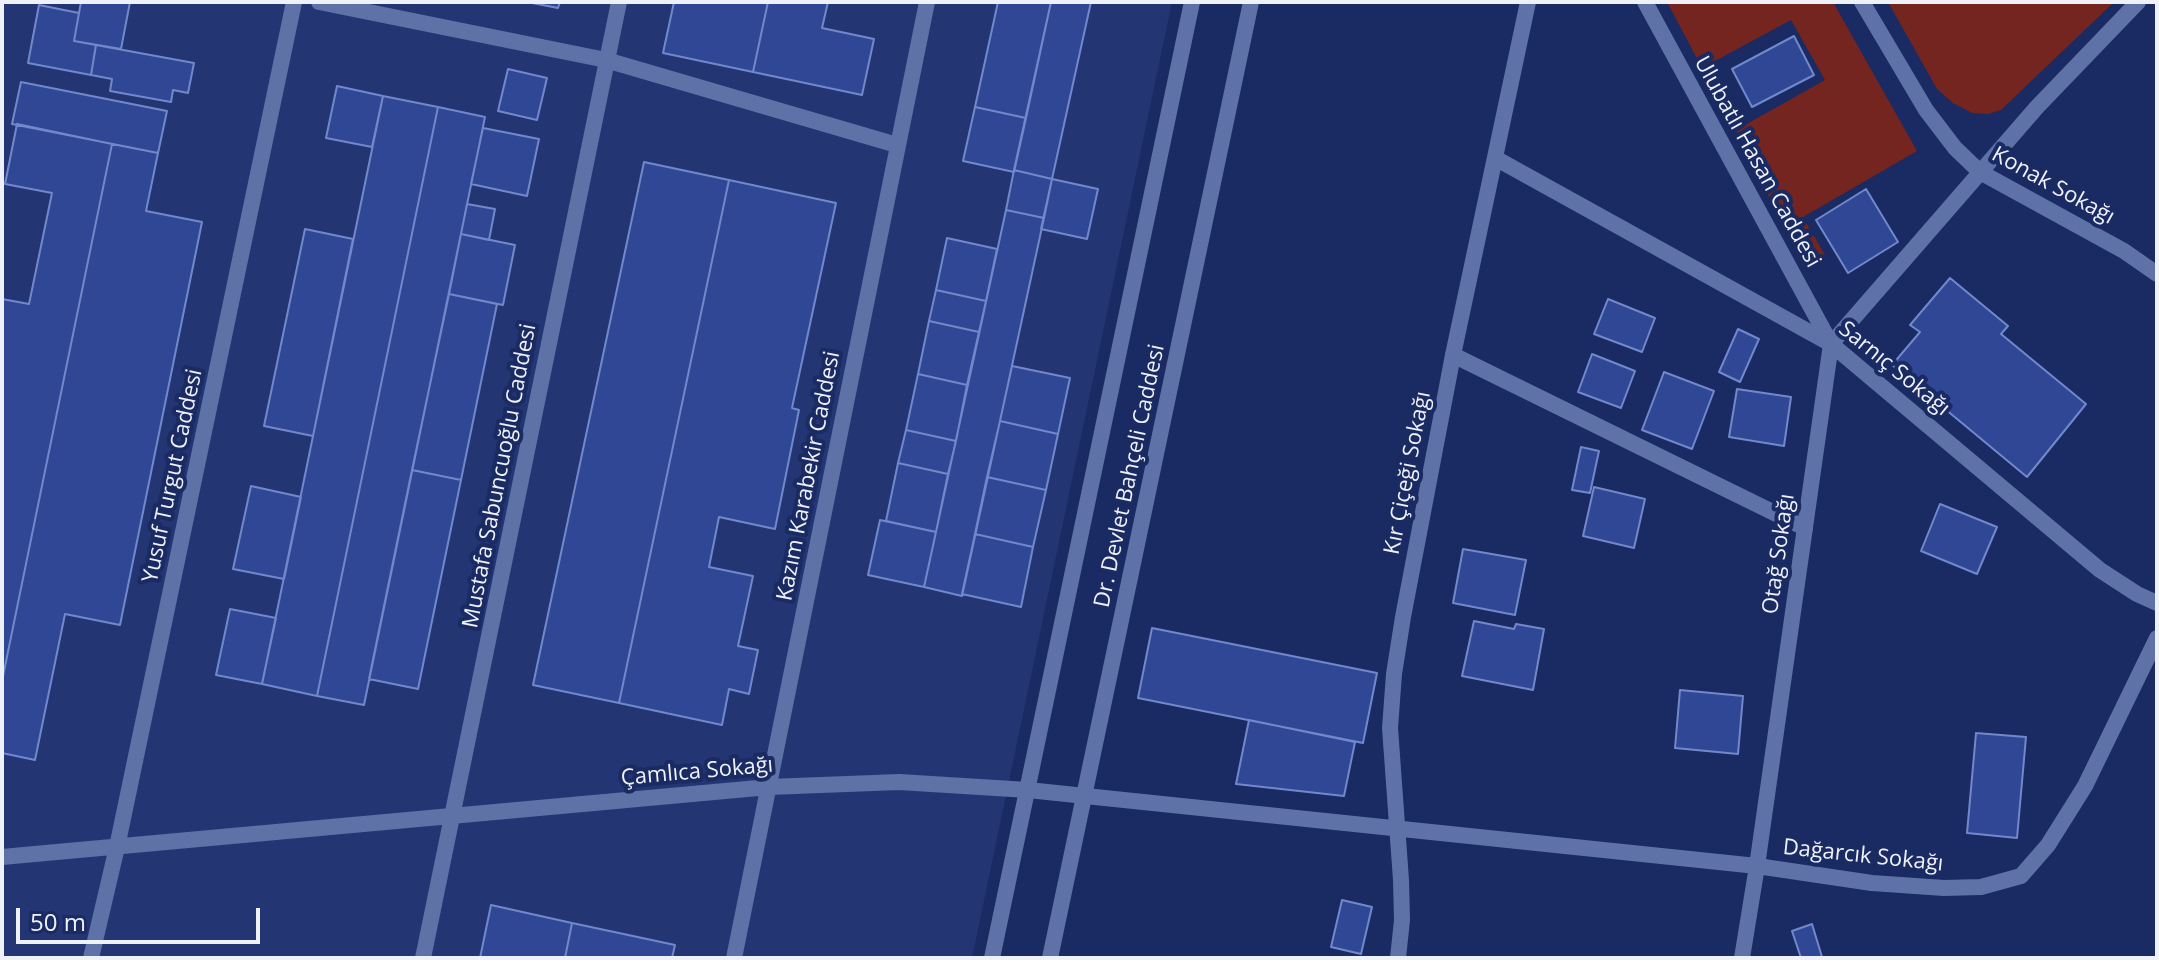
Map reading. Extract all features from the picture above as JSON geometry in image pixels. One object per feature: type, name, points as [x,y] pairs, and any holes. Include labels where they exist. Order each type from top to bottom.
[{"type":"street","name":"Yusuf Turgut Caddesi","points":[[91,958],[294,2]]},
{"type":"street","points":[[319,2],[606,60],[897,145]]},
{"type":"street","name":"Mustafa Sabuncuoğlu Caddesi","points":[[423,958],[619,2]]},
{"type":"street","name":"Kazım Karabekir Caddesi","points":[[734,958],[927,2]]},
{"type":"street","name":"Dr. Devlet Bahçeli Caddesi","points":[[992,958],[1192,2]]},
{"type":"street","name":"Dr. Devlet Bahçeli Caddesi","points":[[1050,958],[1251,2]]},
{"type":"street","name":"Kır Çiçeği Sokağı","points":[[1398,958],[1402,907],[1390,728],[1394,674],[1453,355],[1528,2]]},
{"type":"street","name":"Ulubatlı Hasan Caddesi","points":[[1645,2],[1831,344]]},
{"type":"street","name":"Konak Sokağı","points":[[1862,2],[1926,110],[1955,148],[1980,172],[2124,251],[2157,274]]},
{"type":"street","points":[[1831,344],[2072,69],[2138,2]]},
{"type":"street","name":"Sarnıç Sokağı","points":[[1495,158],[1831,344],[2100,570],[2157,603]]},
{"type":"street","name":"Otağ Sokağı","points":[[1757,866],[1831,344]]},
{"type":"street","points":[[1453,355],[1805,528]]},
{"type":"street","name":"Dağarcık Sokağı","points":[[1742,958],[1757,866],[1872,883],[1944,888],[1981,887],[2021,876],[2048,845],[2085,786],[2157,638]]},
{"type":"street","name":"Çamlıca Sokağı","points":[[2,857],[769,787],[899,782],[1085,795],[1396,827]]},
{"type":"street","points":[[1396,827],[1757,866]]},
{"type":"shaded area","points":[[2,2],[1172,2],[972,958],[2,958]]},
{"type":"shaded area","points":[[1667,2],[1833,2],[1917,151],[1803,217],[1825,255],[1805,270],[1736,130],[1825,80],[1791,20],[1702,68]]},
{"type":"shaded area","points":[[1888,2],[2114,2],[2001,110],[1988,114],[1972,113],[1953,103],[1937,89]]},
{"type":"building","points":[[81,2],[130,2],[121,49],[74,41]]},
{"type":"building","points":[[527,2],[560,2],[558,8]]},
{"type":"building","points":[[674,2],[768,2],[753,72],[663,53]]},
{"type":"building","points":[[768,2],[828,2],[822,28],[874,39],[862,95],[753,72]]},
{"type":"building","points":[[998,2],[1051,2],[1026,118],[975,107]]},
{"type":"building","points":[[1051,2],[1091,2],[1052,179],[1014,170]]},
{"type":"building","points":[[39,5],[79,13],[74,41],[96,45],[91,75],[28,63]]},
{"type":"building","points":[[1794,36],[1814,75],[1752,107],[1732,69]]},
{"type":"building","points":[[96,45],[194,63],[188,93],[173,90],[171,102],[110,91],[112,79],[91,75]]},
{"type":"building","points":[[508,69],[547,78],[537,120],[498,111]]},
{"type":"building","points":[[21,82],[167,111],[158,153],[12,124]]},
{"type":"building","points":[[337,86],[383,96],[372,147],[326,138]]},
{"type":"building","points":[[383,96],[438,107],[317,696],[262,684]]},
{"type":"building","points":[[438,107],[485,117],[364,705],[317,696]]},
{"type":"building","points":[[975,107],[1026,118],[1014,172],[963,161]]},
{"type":"building","points":[[17,124],[112,144],[2,681],[2,299],[29,304],[52,193],[5,184]]},
{"type":"building","points":[[483,128],[539,139],[527,196],[471,184]]},
{"type":"building","points":[[112,144],[158,153],[146,211],[202,222],[120,625],[65,614],[35,760],[2,753],[2,681]]},
{"type":"building","points":[[644,162],[729,180],[619,703],[533,685]]},
{"type":"building","points":[[1014,170],[1052,179],[1044,218],[1006,210]]},
{"type":"building","points":[[1052,179],[1098,189],[1087,239],[1041,229]]},
{"type":"building","points":[[729,180],[836,203],[792,408],[799,410],[775,529],[719,517],[709,567],[753,576],[738,646],[758,650],[749,694],[729,689],[722,725],[619,703]]},
{"type":"building","points":[[1866,189],[1898,242],[1848,273],[1816,220]]},
{"type":"building","points":[[467,204],[495,209],[489,240],[461,234]]},
{"type":"building","points":[[1006,210],[1044,218],[962,596],[924,587]]},
{"type":"building","points":[[305,229],[353,239],[313,436],[264,426]]},
{"type":"building","points":[[461,234],[515,245],[503,305],[449,294]]},
{"type":"building","points":[[947,238],[997,249],[986,301],[936,290]]},
{"type":"building","points":[[1950,278],[2008,326],[2001,334],[2086,404],[2027,477],[1892,365],[1920,332],[1910,325]]},
{"type":"building","points":[[936,290],[986,301],[979,332],[929,321]]},
{"type":"building","points":[[449,294],[497,304],[461,480],[412,470]]},
{"type":"building","points":[[1608,299],[1655,318],[1642,352],[1594,334]]},
{"type":"building","points":[[929,321],[979,332],[967,385],[918,374]]},
{"type":"building","points":[[1738,329],[1759,339],[1740,382],[1719,372]]},
{"type":"building","points":[[1592,354],[1635,371],[1621,408],[1578,392]]},
{"type":"building","points":[[1012,366],[1070,378],[1058,434],[1000,421]]},
{"type":"building","points":[[1664,372],[1714,391],[1692,449],[1642,430]]},
{"type":"building","points":[[918,374],[967,385],[956,441],[906,430]]},
{"type":"building","points":[[1737,389],[1791,397],[1784,446],[1729,437]]},
{"type":"building","points":[[1000,421],[1058,434],[1046,490],[987,477]]},
{"type":"building","points":[[906,430],[956,441],[948,474],[898,463]]},
{"type":"building","points":[[1581,447],[1599,451],[1590,493],[1572,490]]},
{"type":"building","points":[[898,463],[948,474],[936,532],[886,521]]},
{"type":"building","points":[[412,470],[461,480],[418,689],[369,679]]},
{"type":"building","points":[[987,477],[1046,490],[1033,547],[975,534]]},
{"type":"building","points":[[251,486],[301,497],[284,579],[233,569]]},
{"type":"building","points":[[1594,487],[1645,499],[1634,548],[1583,536]]},
{"type":"building","points":[[1940,504],[1997,527],[1977,574],[1921,551]]},
{"type":"building","points":[[880,520],[936,532],[924,587],[868,575]]},
{"type":"building","points":[[975,534],[1033,547],[1021,607],[962,594]]},
{"type":"building","points":[[1463,549],[1526,560],[1515,615],[1453,603]]},
{"type":"building","points":[[230,609],[276,618],[262,684],[216,675]]},
{"type":"building","points":[[1474,621],[1514,629],[1516,624],[1544,629],[1533,690],[1462,676]]},
{"type":"building","points":[[1152,628],[1377,673],[1363,743],[1138,698]]},
{"type":"building","points":[[1680,690],[1743,696],[1738,754],[1675,748]]},
{"type":"building","points":[[1249,720],[1355,742],[1344,796],[1236,784]]},
{"type":"building","points":[[1976,733],[2026,737],[2017,838],[1967,833]]},
{"type":"building","points":[[1342,900],[1372,907],[1361,954],[1331,947]]},
{"type":"building","points":[[491,905],[572,923],[565,958],[480,958]]},
{"type":"building","points":[[572,923],[675,945],[672,958],[565,958]]},
{"type":"building","points":[[1812,924],[1822,957],[1801,958],[1792,931]]}]
